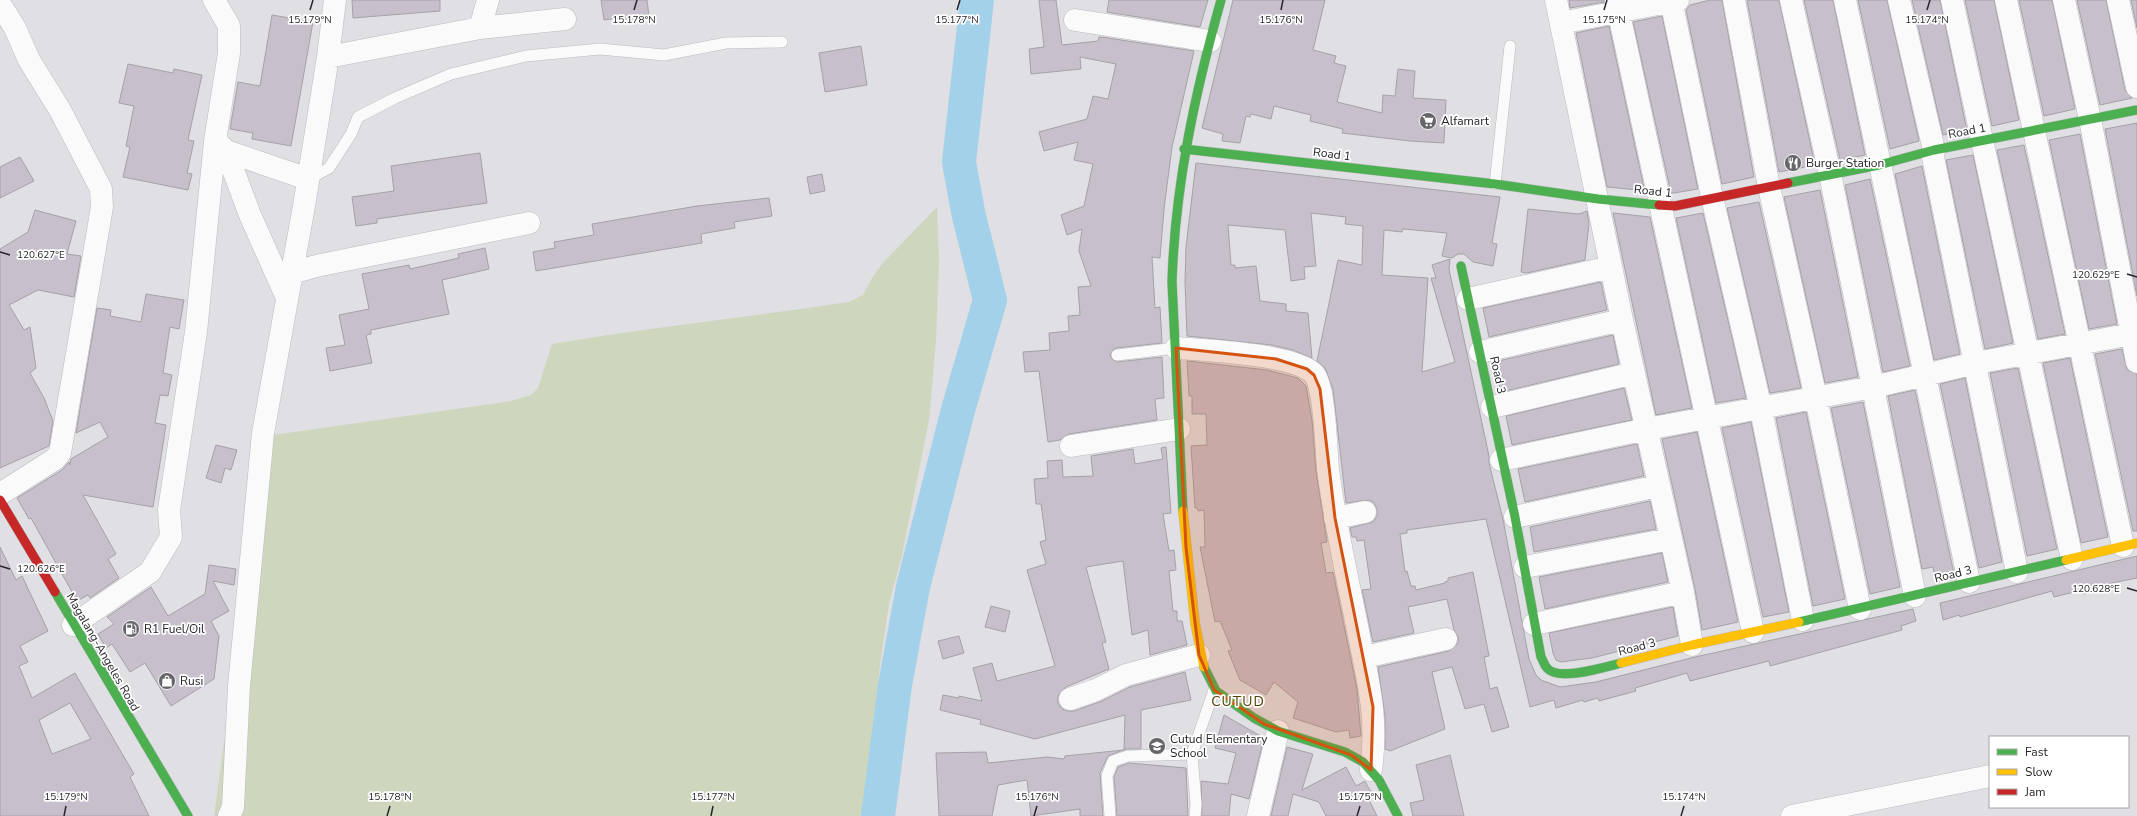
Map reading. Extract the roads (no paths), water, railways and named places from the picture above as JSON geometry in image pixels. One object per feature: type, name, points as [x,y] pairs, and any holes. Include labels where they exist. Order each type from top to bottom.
[{"type":"street","points":[[74,625],[150,572],[171,537],[169,510],[196,332],[221,146],[229,53],[229,26],[214,0]]},
{"type":"street","points":[[229,816],[233,807],[239,686],[263,434],[308,179],[336,0]]},
{"type":"street","points":[[480,28],[488,0]]},
{"type":"street","points":[[1221,0],[1184,149],[1172,244],[1172,282],[1186,548],[1199,655],[1207,678],[1214,690],[1246,712],[1278,731],[1351,755],[1363,761],[1371,770],[1398,816]]},
{"type":"street","points":[[1556,0],[1622,320],[1648,429],[1658,486],[1683,592],[1692,645]]},
{"type":"street","points":[[1561,23],[1617,6],[1673,0],[1712,197],[1761,409],[1803,620]]},
{"type":"street","points":[[1734,0],[1769,187],[1816,398],[1860,609]]},
{"type":"street","points":[[1791,0],[1830,174],[1915,596]]},
{"type":"street","points":[[1844,0],[1969,582]]},
{"type":"street","points":[[1899,0],[1934,150],[1933,157],[1976,363],[2017,572]]},
{"type":"street","points":[[1952,0],[2072,559]]},
{"type":"street","points":[[2006,0],[2081,343],[2130,545]]},
{"type":"street","points":[[2064,0],[2134,334],[2137,362]]},
{"type":"street","points":[[2118,0],[2137,87]]},
{"type":"street","points":[[0,4],[15,28],[29,60],[60,110],[101,189],[102,207],[60,453],[55,459],[0,494]]},
{"type":"street","points":[[1617,6],[1658,203],[1707,419],[1752,632]]},
{"type":"street","points":[[328,57],[480,28],[565,19]]},
{"type":"street","points":[[1075,20],[1210,40]]},
{"type":"street","name":"Road 1","points":[[1184,149],[1495,184],[1598,199],[1658,203],[1675,206],[1712,197],[1879,165],[1934,150],[2137,110]]},
{"type":"street","points":[[221,146],[308,179]]},
{"type":"street","points":[[221,146],[287,298]]},
{"type":"street","points":[[292,273],[316,266],[529,223]]},
{"type":"street","name":"Road 3","points":[[1461,266],[1515,517],[1534,624],[1543,664],[1551,673],[1559,675],[1594,670],[1692,645],[1860,609],[2130,545]]},
{"type":"street","points":[[1468,299],[1611,267]]},
{"type":"street","points":[[1480,352],[1622,320]]},
{"type":"street","points":[[1502,460],[1648,429],[1873,387],[1976,363],[2134,334]]},
{"type":"street","points":[[1176,348],[1227,352],[1276,359],[1307,369],[1314,375],[1320,389],[1335,518],[1373,707],[1375,729],[1371,770]]},
{"type":"street","points":[[1492,407],[1634,373]]},
{"type":"street","points":[[1070,446],[1179,429]]},
{"type":"street","points":[[1515,517],[1658,486]]},
{"type":"street","name":"Magalang-Angeles Road","points":[[0,500],[188,816]]},
{"type":"street","points":[[1335,518],[1365,512]]},
{"type":"street","points":[[1525,567],[1670,539]]},
{"type":"street","points":[[1534,624],[1683,592]]},
{"type":"street","points":[[1364,658],[1446,639]]},
{"type":"street","points":[[1070,699],[1096,690],[1126,675],[1199,655]]},
{"type":"street","points":[[1258,816],[1278,731]]},
{"type":"street","points":[[1792,816],[1989,776]]},
{"type":"lane","points":[[308,179],[329,168],[351,134],[358,117],[395,98],[451,74],[526,56],[600,49],[664,54],[726,43],[782,42]]},
{"type":"lane","points":[[1495,184],[1510,46]]},
{"type":"lane","points":[[1117,355],[1176,348]]},
{"type":"lane","points":[[1195,816],[1196,804],[1192,754],[1214,690]]},
{"type":"lane","points":[[1110,816],[1107,776],[1113,761],[1128,756],[1192,754]]},
{"type":"waterway","points":[[878,816],[895,685],[913,587],[958,410],[990,300],[968,212],[959,162],[977,0]]},
{"type":"place","name":"Alfamart","points":[[1428,121]]},
{"type":"place","name":"Burger Station","points":[[1793,163]]},
{"type":"place","name":"R1 Fuel/Oil","points":[[131,629]]},
{"type":"place","name":"Rusi","points":[[167,681]]},
{"type":"place","name":"Cutud Elementary School","points":[[1157,746]]},
{"type":"district","name":"CUTUD","points":[[1238,701]]}]
